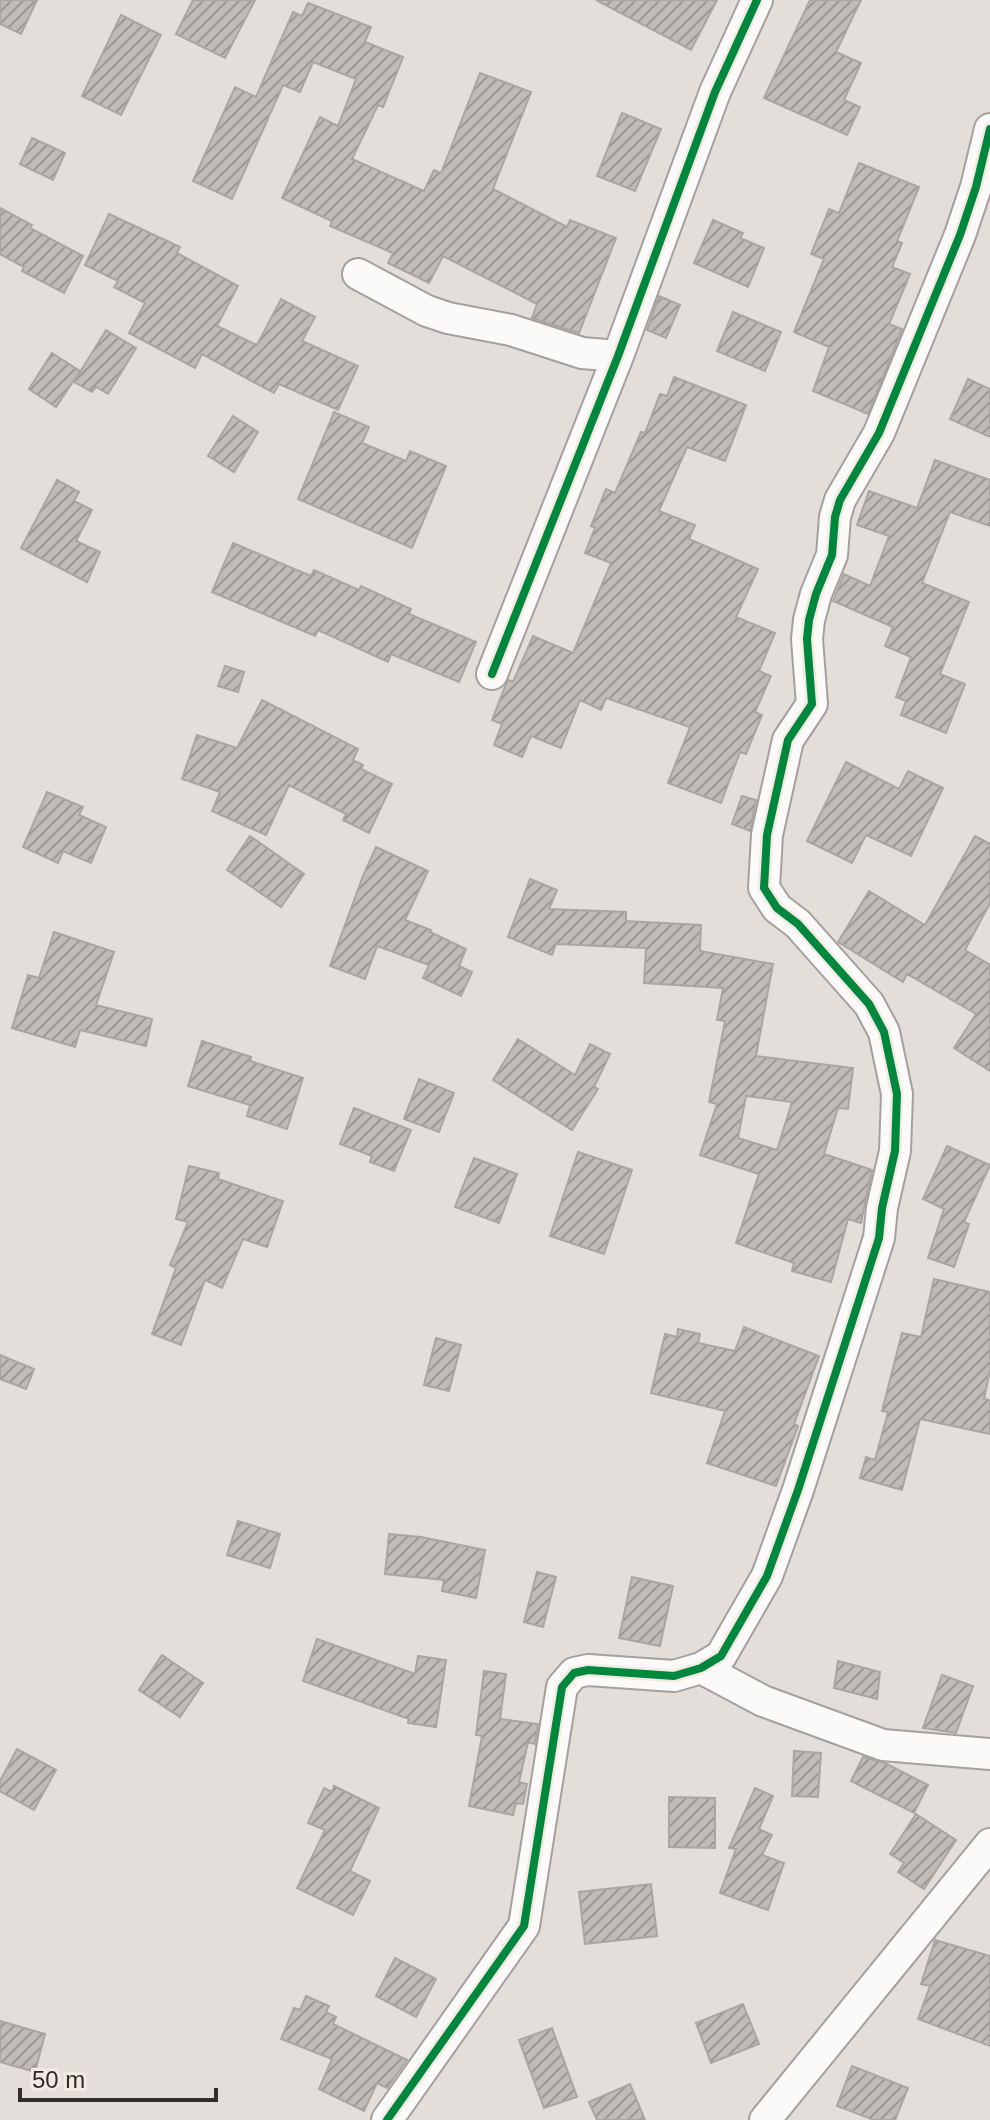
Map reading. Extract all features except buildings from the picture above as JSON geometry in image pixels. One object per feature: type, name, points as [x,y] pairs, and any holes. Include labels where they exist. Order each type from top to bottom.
[{"type":"street","points":[[492,674],[618,356],[715,92],[757,0]]},
{"type":"street","points":[[387,2120],[524,1926],[562,1687],[574,1673],[588,1670],[674,1676],[701,1668],[721,1656],[767,1576],[803,1475],[879,1238],[882,1208],[895,1151],[897,1094],[884,1032],[869,1004],[798,924],[777,908],[764,888],[763,869],[767,835],[788,740],[812,704],[807,639],[809,620],[832,555],[835,517],[840,500],[879,433],[960,235],[990,129]]},
{"type":"street","points":[[358,274],[427,311],[448,318],[511,330],[582,353],[618,356]]},
{"type":"street","points":[[701,1668],[763,1701],[883,1745],[990,1754]]},
{"type":"street","points":[[765,2120],[990,1844]]},
{"type":"cycle path","points":[[492,674],[618,356],[715,92],[757,0]]},
{"type":"cycle path","points":[[387,2120],[524,1926],[562,1687],[574,1673],[588,1670],[674,1676],[701,1668],[721,1656],[767,1576],[879,1238],[882,1208],[895,1151],[897,1094],[884,1032],[869,1004],[798,924],[777,908],[764,888],[767,835],[788,740],[812,704],[807,639],[809,620],[832,555],[835,517],[840,500],[879,433],[960,235],[990,129]]}]
